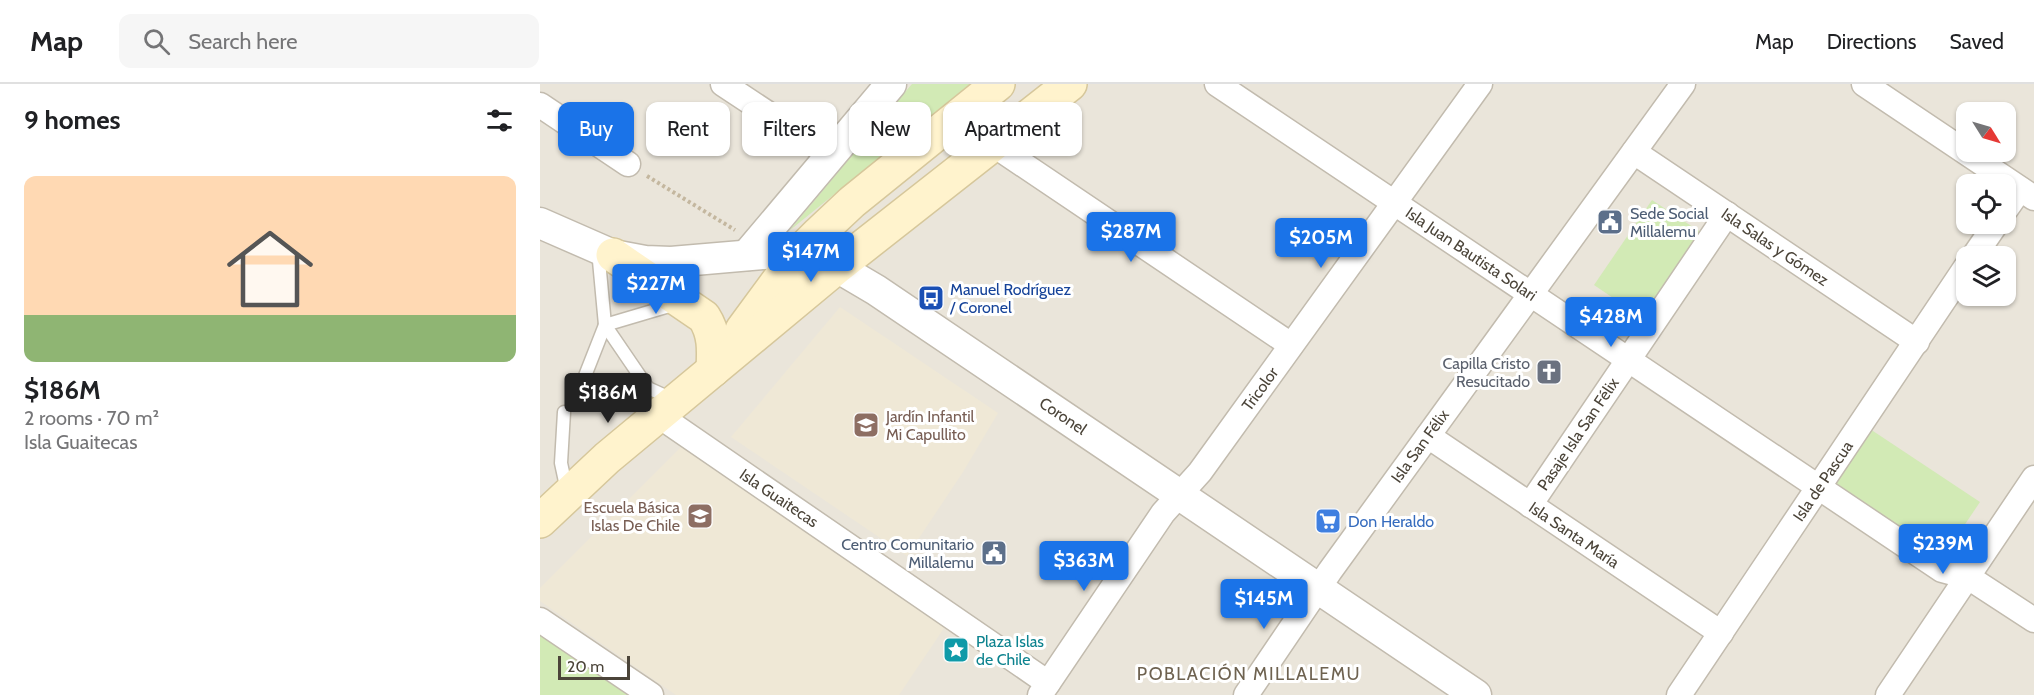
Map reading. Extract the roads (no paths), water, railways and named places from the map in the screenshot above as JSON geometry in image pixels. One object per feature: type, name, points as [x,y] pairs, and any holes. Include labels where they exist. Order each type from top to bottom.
[{"type":"main road","points":[[713,370],[798,255],[852,202],[998,84]]},
{"type":"main road","points":[[1048,102],[1070,84]]},
{"type":"main road","points":[[540,520],[667,408],[837,267],[980,156]]},
{"type":"main road","points":[[605,252],[699,312],[709,325],[714,349],[713,370]]},
{"type":"street","points":[[540,89],[543,84]]},
{"type":"street","points":[[723,84],[750,102]]},
{"type":"street","points":[[837,150],[891,84]]},
{"type":"street","name":"Isla Juan Bautista Solari","points":[[1217,84],[1942,570],[1968,577],[2034,620]]},
{"type":"street","name":"Tricolor","points":[[1044,689],[1163,513],[1200,472],[1480,84]]},
{"type":"street","name":"Isla San Félix","points":[[1245,695],[1318,588],[1683,84]]},
{"type":"street","points":[[1864,84],[2027,194]]},
{"type":"street","points":[[540,105],[628,165]]},
{"type":"street","name":"Isla Salas y Gómez","points":[[1634,152],[1917,342]]},
{"type":"street","points":[[743,244],[832,156]]},
{"type":"street","points":[[1010,156],[1291,345]]},
{"type":"street","name":"Pasaje Isla San Félix","points":[[1530,505],[1727,214]]},
{"type":"street","name":"Coronel","points":[[540,223],[605,252],[645,261],[670,262],[743,244],[776,253],[798,255],[837,267],[886,296],[1476,695]]},
{"type":"street","name":"Isla de Pascua","points":[[1679,695],[1956,282]]},
{"type":"street","name":"Isla Guaitecas","points":[[667,408],[1044,689]]},
{"type":"street","name":"Isla Santa María","points":[[1428,436],[1720,633]]},
{"type":"street","points":[[1888,695],[2034,478]]},
{"type":"street","points":[[540,620],[651,695]]},
{"type":"lane","points":[[583,381],[605,325],[605,252]]},
{"type":"lane","points":[[605,325],[683,302]]},
{"type":"lane","points":[[605,325],[648,388],[667,408]]},
{"type":"lane","points":[[564,412],[561,463],[567,494]]},
{"type":"place","name":"Sede Social Millalemu","points":[[1610,222]]},
{"type":"place","name":"Manuel Rodríguez / Coronel","points":[[931,298]]},
{"type":"place","name":"Capilla Cristo Resucitado","points":[[1549,372]]},
{"type":"place","name":"Jardín Infantil Mi Capullito","points":[[866,425]]},
{"type":"place","name":"Escuela Básica Islas De Chile","points":[[700,516]]},
{"type":"place","name":"Don Heraldo","points":[[1328,521]]},
{"type":"place","name":"Centro Comunitario Millalemu","points":[[994,553]]},
{"type":"place","name":"Plaza Islas de Chile","points":[[956,650]]},
{"type":"district","name":"POBLACIÓN MILLALEMU","points":[[1249,674]]}]
